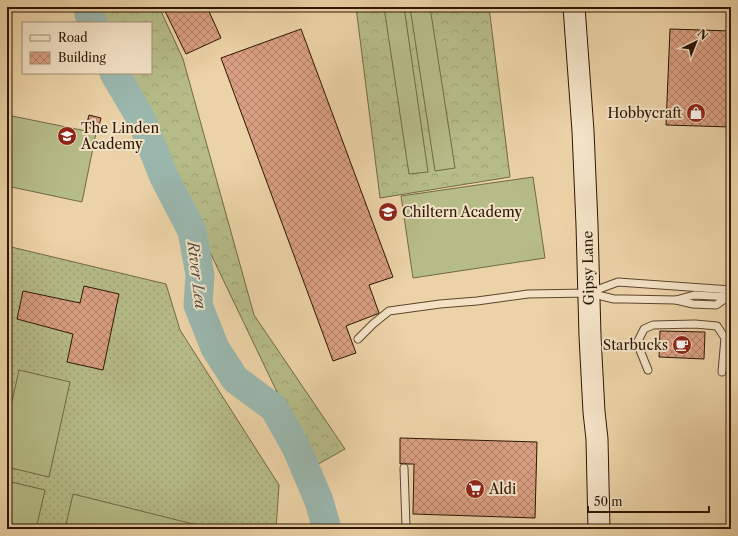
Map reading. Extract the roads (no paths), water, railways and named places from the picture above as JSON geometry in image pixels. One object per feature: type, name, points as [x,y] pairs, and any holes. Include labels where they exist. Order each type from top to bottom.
[{"type":"main road","name":"Gipsy Lane","points":[[574,7],[583,131],[590,336],[597,439],[599,529]]},
{"type":"lane","points":[[589,293],[618,282],[730,294]]},
{"type":"lane","points":[[358,339],[389,311],[440,304],[528,294],[589,293],[614,299],[676,300],[693,304],[716,305],[730,294]]},
{"type":"lane","points":[[648,370],[637,343],[644,329],[653,325],[695,324],[717,326],[725,338],[722,372]]},
{"type":"lane","points":[[404,468],[406,526],[408,529]]},
{"type":"waterway","name":"River Lea","points":[[89,7],[89,14],[93,22]]},
{"type":"waterway","name":"River Lea","points":[[115,74],[140,117],[164,177],[192,231],[200,275],[198,305],[215,348],[235,379],[274,408],[297,449],[319,501],[327,529]]},
{"type":"place","name":"Hobbycraft","points":[[696,113]]},
{"type":"place","name":"The Linden Academy","points":[[67,136]]},
{"type":"place","name":"Chiltern Academy","points":[[388,212]]},
{"type":"place","name":"Starbucks","points":[[682,345]]},
{"type":"place","name":"Aldi","points":[[475,489]]}]
